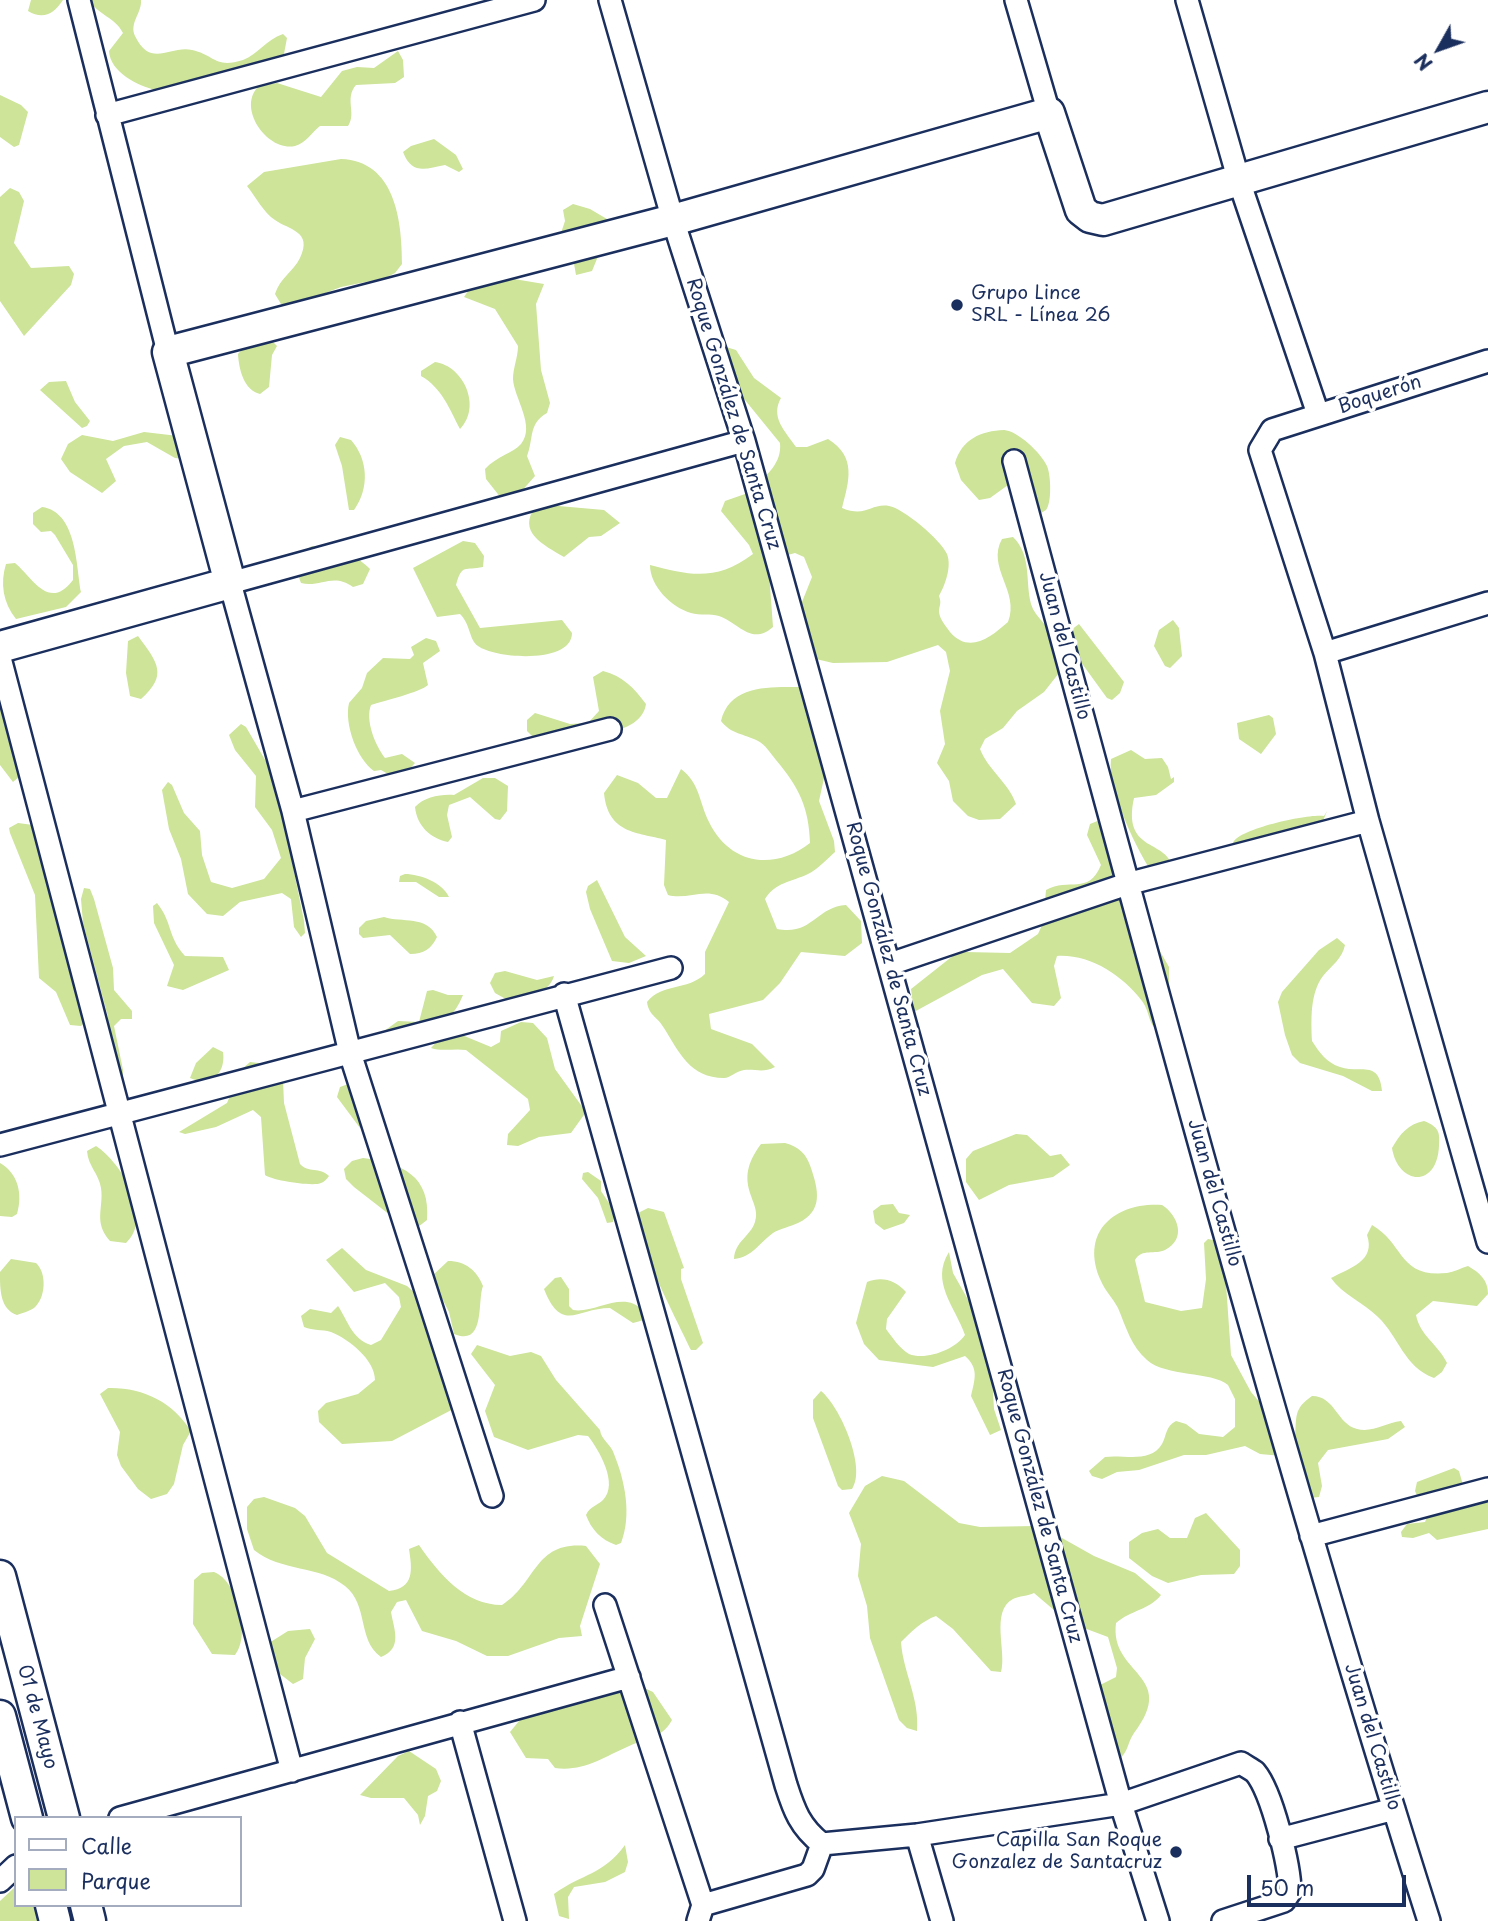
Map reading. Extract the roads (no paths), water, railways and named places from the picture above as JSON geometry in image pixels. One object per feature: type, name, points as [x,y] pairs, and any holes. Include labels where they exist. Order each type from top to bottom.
[{"type":"street","points":[[79,0],[168,352],[293,811],[350,1053],[492,1496]]},
{"type":"street","points":[[107,115],[534,0]]},
{"type":"street","name":"Roque González de Santa Cruz","points":[[610,0],[673,219],[744,441],[1121,1804],[1158,1921]]},
{"type":"street","points":[[1186,0],[1239,181],[1318,414]]},
{"type":"street","points":[[1022,2],[1049,113],[1081,210],[1090,218],[1103,220],[1488,107]]},
{"type":"street","points":[[168,352],[673,219],[1049,113]]},
{"type":"street","name":"Boquerón","points":[[1325,653],[1260,450],[1272,430],[1488,360]]},
{"type":"street","points":[[0,647],[744,441]]},
{"type":"street","name":"Juan del Castillo","points":[[1014,461],[1127,884],[1311,1536],[1429,1921]]},
{"type":"street","points":[[1488,603],[1325,653],[1368,821],[1488,1242]]},
{"type":"street","points":[[0,658],[292,1771]]},
{"type":"street","points":[[293,811],[610,729]]},
{"type":"street","points":[[890,964],[1127,884],[1368,821]]},
{"type":"street","points":[[0,1144],[671,968]]},
{"type":"street","points":[[564,994],[786,1784],[796,1816],[806,1832],[821,1844],[917,1835],[1121,1804],[1241,1763],[1254,1772],[1266,1792],[1280,1839],[1290,1892],[1284,1901],[1223,1921]]},
{"type":"street","points":[[1311,1536],[1488,1489]]},
{"type":"street","name":"01 de Mayo","points":[[0,1576],[63,1816]]},
{"type":"street","points":[[605,1605],[700,1913],[807,1875],[813,1869],[821,1844]]},
{"type":"street","points":[[127,1816],[460,1722],[629,1678]]},
{"type":"street","name":"01 de Mayo","points":[[0,1716],[26,1816]]},
{"type":"street","points":[[460,1722],[514,1921]]},
{"type":"street","points":[[1280,1839],[1394,1809]]},
{"type":"street","points":[[917,1835],[942,1921]]},
{"type":"street","points":[[0,1881],[14,1868]]},
{"type":"place","name":"Grupo Lince SRL - Línea 26","points":[[957,305]]},
{"type":"place","name":"Capilla San Roque Gonzalez de Santacruz","points":[[1176,1852]]}]
